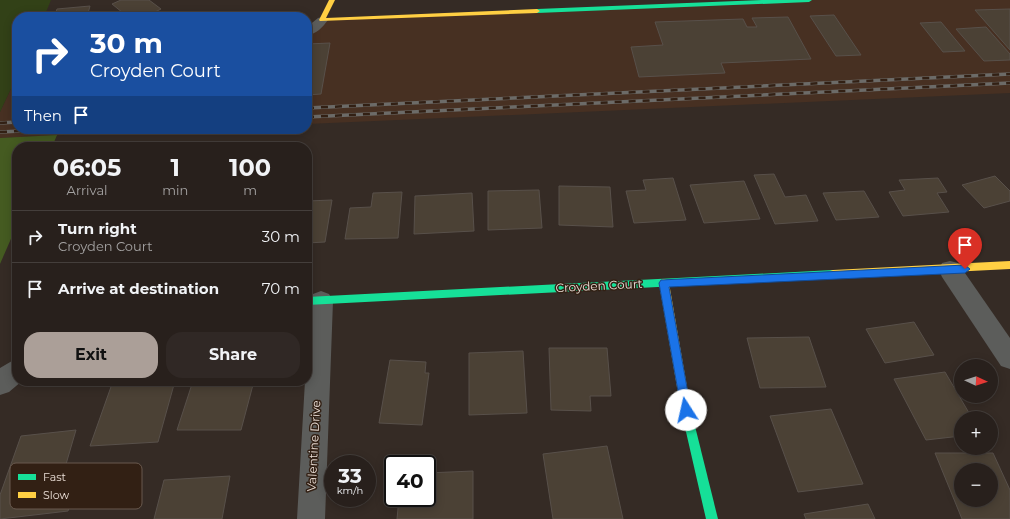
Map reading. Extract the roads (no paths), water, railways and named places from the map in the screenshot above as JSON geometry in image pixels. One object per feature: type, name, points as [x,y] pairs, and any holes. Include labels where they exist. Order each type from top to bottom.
[{"type":"street","points":[[332,0],[322,20],[809,0]]},
{"type":"street","name":"Croyden Court","points":[[314,301],[1010,266]]},
{"type":"street","points":[[950,270],[1010,358]]},
{"type":"street","points":[[664,283],[686,410],[712,519]]},
{"type":"street","name":"Valentine Drive","points":[[311,519],[314,301]]},
{"type":"street","points":[[0,383],[12,374]]},
{"type":"lane","points":[[312,30],[322,20]]},
{"type":"railway","points":[[312,108],[1010,74]]},
{"type":"railway","points":[[312,117],[1010,83]]},
{"type":"railway","points":[[0,123],[12,122]]},
{"type":"railway","points":[[0,132],[12,131]]}]
